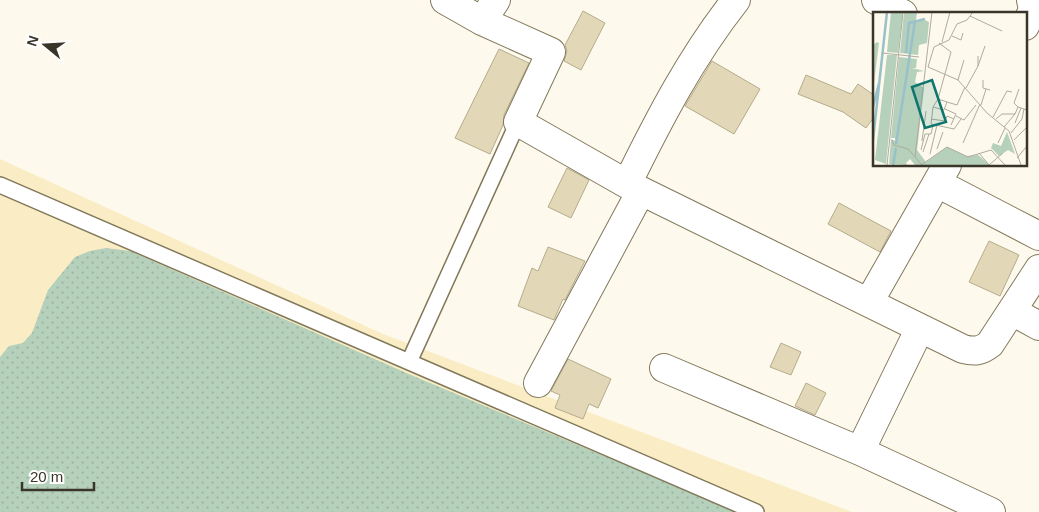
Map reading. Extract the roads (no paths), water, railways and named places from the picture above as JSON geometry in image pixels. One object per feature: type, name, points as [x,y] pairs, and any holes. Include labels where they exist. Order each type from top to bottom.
[{"type":"street","points":[[445,0],[489,11],[551,52],[518,122],[634,187],[920,328],[973,352],[982,350],[990,344],[1039,269]]},
{"type":"street","points":[[538,383],[634,187],[670,98],[696,54],[736,0]]},
{"type":"street","points":[[876,0],[899,12]]},
{"type":"street","points":[[1026,24],[1033,10],[1032,0]]},
{"type":"street","points":[[869,302],[942,174],[1039,236]]},
{"type":"street","points":[[1012,311],[1039,326]]},
{"type":"street","points":[[860,451],[920,328]]},
{"type":"street","points":[[664,368],[860,451],[991,512]]},
{"type":"lane","points":[[409,362],[518,122]]},
{"type":"lane","points":[[0,185],[756,512]]}]
